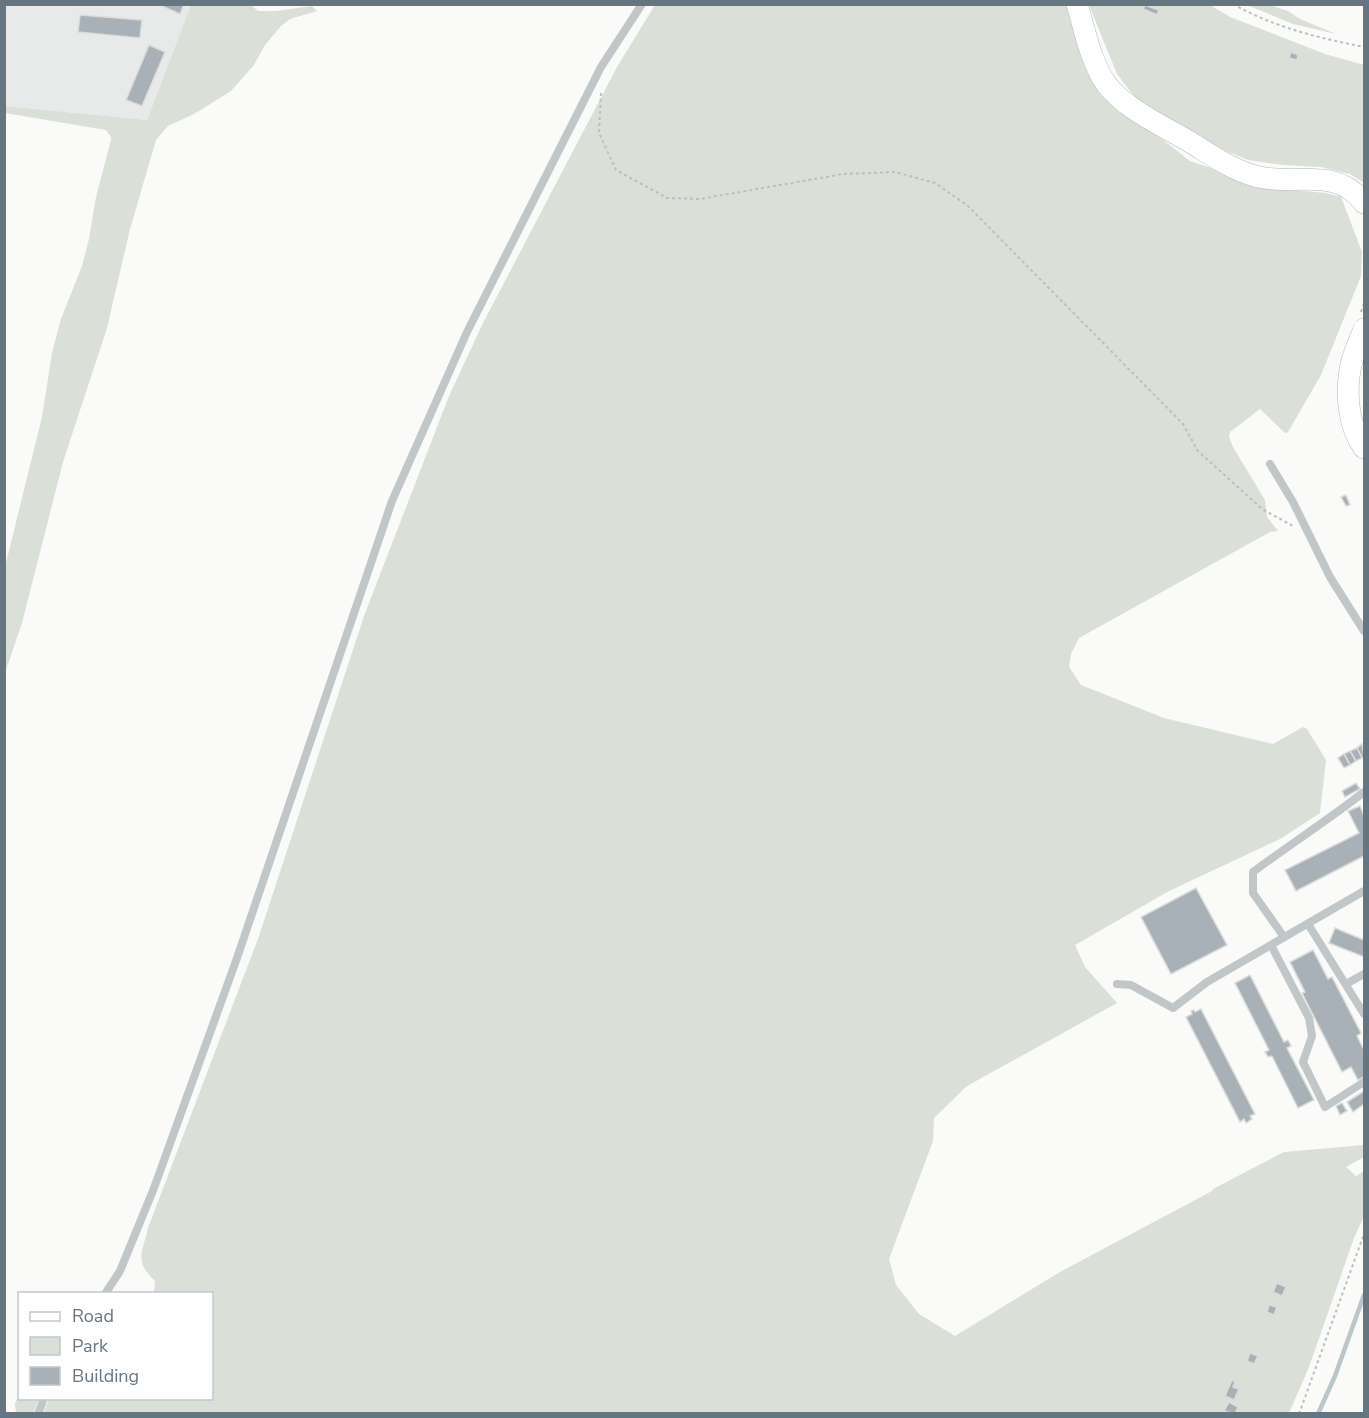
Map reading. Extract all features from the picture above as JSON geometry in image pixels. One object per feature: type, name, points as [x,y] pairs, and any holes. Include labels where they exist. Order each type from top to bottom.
[{"type":"main road","points":[[1077,4],[1094,58],[1103,77],[1108,86],[1130,106],[1230,165],[1254,176],[1284,180],[1334,180],[1356,191],[1365,203]]},
{"type":"main road","points":[[1365,329],[1352,360],[1347,395],[1352,420],[1365,448]]},
{"type":"lane","points":[[106,1292],[120,1271],[166,1155],[237,957],[392,501],[467,332],[602,67],[642,4]]},
{"type":"lane","points":[[1270,464],[1293,502],[1330,578],[1365,631]]},
{"type":"lane","points":[[1284,937],[1253,893],[1253,872],[1365,792]]},
{"type":"lane","points":[[1117,984],[1131,986],[1173,1008],[1207,981],[1365,891]]},
{"type":"lane","points":[[1308,924],[1365,1014]]},
{"type":"lane","points":[[1271,945],[1309,1018],[1312,1036],[1303,1062],[1325,1107],[1365,1082]]},
{"type":"lane","points":[[1346,984],[1365,974]]},
{"type":"path","points":[[1233,4],[1255,17],[1312,36],[1365,47]]},
{"type":"path","points":[[600,110],[599,133],[616,170],[667,198],[700,199],[843,174],[895,172],[935,183],[968,206],[1183,424],[1198,451],[1262,509],[1308,536]]},
{"type":"path","points":[[1299,1413],[1365,1233]]},
{"type":"shaded area","points":[[4,5],[191,5],[147,120],[5,106]]},
{"type":"green space","points":[[191,5],[251,5],[258,11],[312,6],[317,11],[290,19],[281,26],[265,45],[254,65],[231,91],[194,114],[168,126],[156,140],[130,229],[107,328],[63,462],[22,623],[5,673],[5,567],[42,417],[52,353],[61,319],[82,266],[111,137],[106,130],[5,113],[5,106],[147,120]]},
{"type":"green space","points":[[655,5],[1066,5],[1082,56],[1103,93],[1190,161],[1270,188],[1326,193],[1341,197],[1362,252],[1361,276],[1321,375],[1288,432],[1285,433],[1260,409],[1230,432],[1229,437],[1265,500],[1267,517],[1278,531],[1270,532],[1079,638],[1071,654],[1069,667],[1081,685],[1164,718],[1273,744],[1303,727],[1307,729],[1326,760],[1320,813],[1280,839],[1169,891],[1075,945],[1085,967],[1117,1003],[967,1086],[934,1118],[933,1141],[889,1259],[896,1285],[919,1314],[955,1336],[1060,1272],[1284,1152],[1364,1145],[1364,1157],[1346,1167],[1356,1176],[1364,1171],[1364,1216],[1354,1238],[1309,1367],[1289,1413],[43,1414],[49,1400],[213,1400],[213,1292],[154,1292],[155,1281],[144,1268],[141,1257],[148,1228],[259,936],[364,616],[449,396],[483,323],[617,67]]},
{"type":"green space","points":[[1089,5],[1210,5],[1230,17],[1325,54],[1364,65],[1364,183],[1350,174],[1321,167],[1248,160],[1226,151],[1170,120],[1134,96],[1117,74]]},
{"type":"green space","points":[[1247,5],[1270,5],[1336,34],[1293,24]]},
{"type":"green space","points":[[18,1396],[18,1400],[39,1400],[33,1413],[16,1413],[15,1404]]},
{"type":"building","points":[[162,4],[184,4],[180,14]]},
{"type":"building","points":[[1145,5],[1159,10],[1157,15],[1143,9]]},
{"type":"building","points":[[80,15],[142,20],[140,38],[78,32]]},
{"type":"building","points":[[149,45],[165,52],[142,106],[126,100]]},
{"type":"building","points":[[1291,52],[1298,55],[1297,60],[1289,58]]},
{"type":"building","points":[[1346,495],[1350,505],[1346,506],[1341,497]]},
{"type":"building","points":[[1362,744],[1364,757],[1362,758],[1357,748]]},
{"type":"building","points":[[1357,748],[1362,758],[1356,761],[1350,751]]},
{"type":"building","points":[[1350,751],[1356,761],[1350,765],[1344,754]]},
{"type":"building","points":[[1344,754],[1350,765],[1344,768],[1338,758]]},
{"type":"building","points":[[1356,783],[1360,789],[1345,797],[1342,791]]},
{"type":"building","points":[[1360,806],[1364,816],[1364,856],[1296,891],[1285,870],[1359,833],[1348,811]]},
{"type":"building","points":[[1196,888],[1227,945],[1171,974],[1141,917]]},
{"type":"building","points":[[1335,928],[1364,940],[1364,957],[1329,943]]},
{"type":"building","points":[[1313,950],[1328,979],[1332,977],[1361,1033],[1357,1036],[1364,1050],[1364,1077],[1358,1080],[1351,1067],[1342,1072],[1302,993],[1305,992],[1290,962]]},
{"type":"building","points":[[1250,975],[1284,1042],[1288,1040],[1291,1046],[1287,1048],[1314,1100],[1298,1108],[1272,1056],[1268,1057],[1265,1052],[1269,1050],[1235,983]]},
{"type":"building","points":[[1201,1009],[1255,1114],[1250,1116],[1252,1119],[1246,1123],[1244,1119],[1240,1122],[1186,1017],[1192,1014],[1191,1011]]},
{"type":"building","points":[[1364,1091],[1364,1104],[1353,1112],[1347,1102]]},
{"type":"building","points":[[1342,1103],[1347,1111],[1340,1115],[1336,1106]]},
{"type":"building","points":[[1277,1283],[1286,1287],[1282,1296],[1273,1292]]},
{"type":"building","points":[[1269,1305],[1277,1307],[1274,1315],[1267,1312]]},
{"type":"building","points":[[1250,1353],[1258,1356],[1254,1364],[1247,1361]]},
{"type":"building","points":[[1232,1380],[1235,1382],[1233,1387],[1239,1389],[1234,1400],[1225,1396]]},
{"type":"building","points":[[1229,1402],[1238,1407],[1235,1414],[1224,1411]]},
{"type":"waterway","points":[[1318,1414],[1335,1376],[1364,1295]]}]
